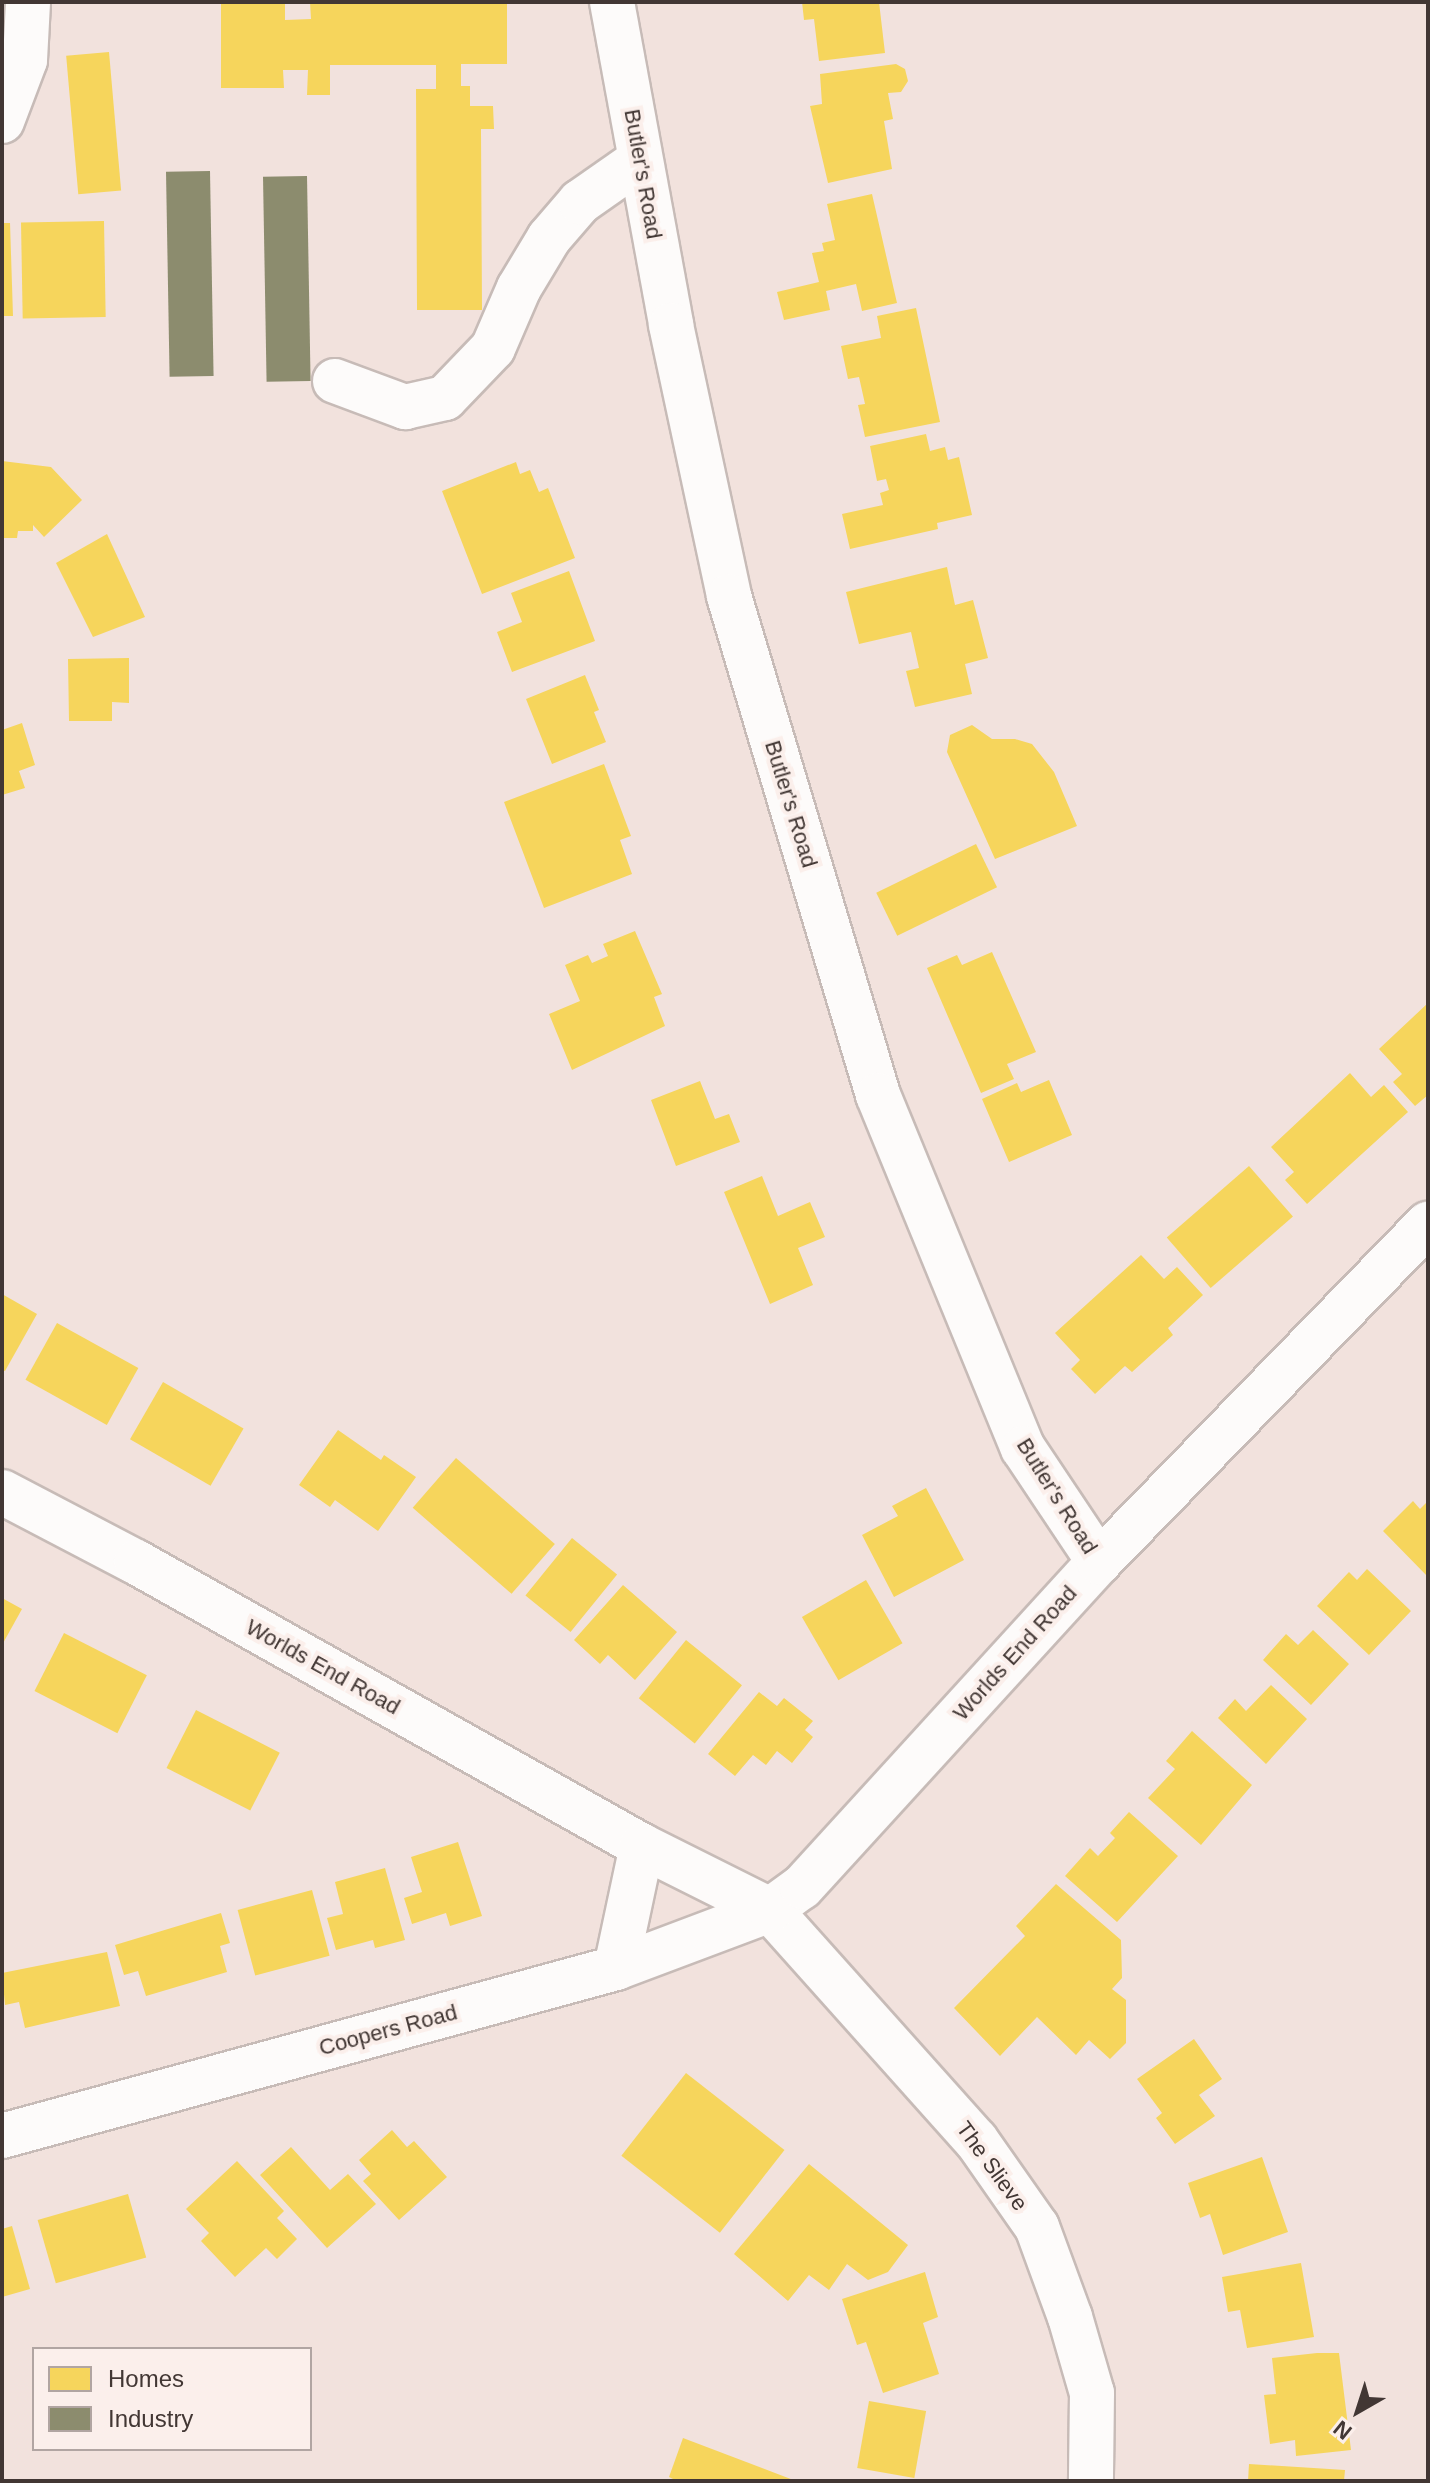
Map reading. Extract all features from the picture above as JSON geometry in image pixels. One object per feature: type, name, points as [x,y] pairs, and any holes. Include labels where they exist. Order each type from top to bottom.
[{"type":"street","points":[[2,121],[25,60],[28,2]]},
{"type":"street","name":"Butler's Road","points":[[612,2],[671,325],[729,596],[878,1095],[1023,1448],[1099,1562]]},
{"type":"street","points":[[335,381],[405,407],[445,398],[493,348],[519,288],[549,238],[580,202],[640,160]]},
{"type":"street","name":"Worlds End Road","points":[[2,1492],[150,1570],[642,1846],[770,1910],[802,1887],[1099,1562],[1428,1224]]},
{"type":"street","points":[[616,1968],[642,1846]]},
{"type":"street","name":"Coopers Road","points":[[2,2136],[616,1968],[770,1910]]},
{"type":"street","name":"The Slieve","points":[[770,1910],[976,2140],[1037,2227],[1070,2317],[1092,2393],[1091,2481]]},
{"type":"building: Homes","points":[[221,2],[285,2],[285,20],[311,19],[310,2],[507,2],[507,64],[461,64],[461,86],[470,86],[470,106],[493,106],[494,129],[481,129],[482,310],[417,310],[416,89],[436,89],[436,65],[330,65],[330,95],[307,95],[308,70],[283,70],[284,88],[221,88]]},
{"type":"building: Homes","points":[[802,2],[879,2],[885,53],[819,61],[814,19],[804,20]]},
{"type":"building: Homes","points":[[109,52],[121,190],[78,194],[66,56]]},
{"type":"building: Homes","points":[[896,64],[905,69],[908,81],[901,92],[888,93],[893,119],[884,121],[892,169],[828,183],[810,106],[822,104],[820,74]]},
{"type":"building: Homes","points":[[872,194],[897,303],[862,311],[856,284],[826,291],[830,310],[784,320],[777,292],[819,282],[812,253],[824,251],[822,243],[835,240],[827,204]]},
{"type":"building: Homes","points":[[104,221],[106,317],[23,318],[21,222]]},
{"type":"building: Homes","points":[[2,223],[10,223],[13,316],[2,316]]},
{"type":"building: Homes","points":[[916,308],[940,422],[865,437],[858,405],[865,404],[859,377],[848,379],[841,346],[881,338],[877,316]]},
{"type":"building: Homes","points":[[926,434],[930,451],[945,447],[948,460],[959,457],[972,515],[937,523],[938,529],[850,549],[842,514],[883,505],[880,493],[889,490],[886,479],[877,481],[870,446]]},
{"type":"building: Homes","points":[[2,461],[51,467],[82,500],[44,537],[33,525],[33,531],[18,531],[17,538],[2,538]]},
{"type":"building: Homes","points":[[516,462],[520,474],[530,470],[539,492],[548,488],[575,558],[482,594],[442,491]]},
{"type":"building: Homes","points":[[107,534],[145,617],[93,637],[56,563]]},
{"type":"building: Homes","points":[[947,567],[955,605],[973,600],[988,658],[965,664],[972,694],[915,707],[906,671],[919,668],[911,632],[859,644],[846,592]]},
{"type":"building: Homes","points":[[569,571],[595,641],[512,672],[497,632],[522,622],[511,593]]},
{"type":"building: Homes","points":[[129,658],[129,703],[112,702],[112,721],[69,721],[68,659]]},
{"type":"building: Homes","points":[[585,675],[599,710],[594,712],[606,742],[552,764],[526,699]]},
{"type":"building: Homes","points":[[22,723],[35,765],[19,771],[25,788],[2,795],[2,730]]},
{"type":"building: Homes","points":[[972,725],[992,739],[1015,739],[1032,744],[1054,772],[1077,826],[995,859],[947,752],[950,735]]},
{"type":"building: Homes","points":[[604,764],[631,836],[620,840],[632,874],[544,908],[504,802]]},
{"type":"building: Homes","points":[[976,844],[997,887],[897,936],[876,893]]},
{"type":"building: Homes","points":[[635,931],[662,994],[654,997],[665,1026],[572,1070],[549,1014],[580,1001],[565,965],[588,955],[592,963],[608,956],[603,944]]},
{"type":"building: Homes","points":[[992,952],[1036,1052],[1007,1064],[1014,1079],[981,1093],[927,968],[957,955],[962,965]]},
{"type":"building: Homes","points":[[1428,1003],[1428,1095],[1415,1106],[1393,1082],[1402,1074],[1379,1049]]},
{"type":"building: Homes","points":[[1350,1073],[1371,1097],[1384,1085],[1408,1112],[1307,1204],[1285,1180],[1294,1172],[1271,1147]]},
{"type":"building: Homes","points":[[1049,1080],[1072,1135],[1009,1162],[982,1099],[1017,1083],[1021,1092]]},
{"type":"building: Homes","points":[[700,1081],[715,1119],[729,1114],[740,1142],[676,1166],[651,1100]]},
{"type":"building: Homes","points":[[1249,1166],[1293,1217],[1211,1288],[1167,1238]]},
{"type":"building: Homes","points":[[762,1176],[778,1216],[810,1202],[825,1237],[798,1248],[813,1285],[770,1304],[724,1192]]},
{"type":"building: Homes","points":[[1141,1255],[1164,1279],[1177,1267],[1203,1295],[1168,1328],[1173,1335],[1132,1372],[1125,1366],[1095,1394],[1071,1369],[1080,1360],[1055,1333]]},
{"type":"building: Homes","points":[[2,1294],[37,1314],[5,1371],[2,1370]]},
{"type":"building: Homes","points":[[57,1323],[138,1368],[107,1425],[25,1380]]},
{"type":"building: Homes","points":[[163,1382],[244,1428],[211,1486],[130,1439]]},
{"type":"building: Homes","points":[[338,1430],[381,1460],[384,1455],[416,1477],[378,1531],[335,1500],[330,1507],[299,1485]]},
{"type":"building: Homes","points":[[456,1458],[555,1544],[512,1594],[413,1508]]},
{"type":"building: Homes","points":[[926,1488],[964,1560],[894,1597],[862,1535],[898,1516],[892,1506]]},
{"type":"building: Homes","points":[[1413,1501],[1420,1509],[1428,1501],[1428,1577],[1383,1531]]},
{"type":"building: Homes","points":[[572,1538],[617,1575],[571,1632],[525,1596]]},
{"type":"building: Homes","points":[[1367,1569],[1411,1611],[1369,1655],[1317,1606],[1349,1572],[1357,1580]]},
{"type":"building: Homes","points":[[866,1580],[902,1643],[838,1680],[802,1617]]},
{"type":"building: Homes","points":[[623,1585],[677,1632],[635,1680],[608,1655],[600,1664],[574,1640]]},
{"type":"building: Homes","points":[[2,1598],[22,1609],[2,1645]]},
{"type":"building: Homes","points":[[1313,1630],[1349,1664],[1311,1705],[1263,1660],[1286,1634],[1298,1645]]},
{"type":"building: Homes","points":[[64,1633],[147,1675],[117,1733],[34,1691]]},
{"type":"building: Homes","points":[[686,1640],[742,1685],[695,1744],[639,1698]]},
{"type":"building: Homes","points":[[1271,1685],[1307,1719],[1266,1764],[1218,1718],[1235,1699],[1246,1711]]},
{"type":"building: Homes","points":[[759,1692],[777,1706],[784,1698],[813,1721],[805,1730],[813,1737],[792,1763],[777,1751],[766,1765],[753,1755],[735,1776],[708,1754]]},
{"type":"building: Homes","points":[[196,1710],[280,1753],[250,1811],[166,1768]]},
{"type":"building: Homes","points":[[1192,1731],[1252,1785],[1201,1845],[1148,1798],[1175,1769],[1166,1761]]},
{"type":"building: Homes","points":[[1129,1812],[1178,1856],[1117,1922],[1065,1876],[1090,1848],[1098,1856],[1115,1838],[1110,1833]]},
{"type":"building: Homes","points":[[458,1842],[482,1916],[450,1926],[446,1913],[412,1924],[404,1898],[422,1892],[411,1857]]},
{"type":"building: Homes","points":[[385,1868],[405,1940],[375,1948],[373,1940],[336,1950],[327,1918],[343,1914],[335,1882]]},
{"type":"building: Homes","points":[[1056,1884],[1121,1940],[1122,1978],[1112,1989],[1126,2000],[1126,2043],[1110,2059],[1089,2040],[1076,2055],[1037,2017],[1000,2056],[954,2008],[1025,1936],[1016,1926]]},
{"type":"building: Homes","points":[[312,1890],[330,1956],[255,1976],[238,1910]]},
{"type":"building: Homes","points":[[221,1913],[230,1943],[220,1946],[227,1972],[146,1996],[138,1971],[124,1975],[115,1945]]},
{"type":"building: Homes","points":[[107,1952],[120,2006],[25,2028],[19,2002],[5,2005],[2,1973]]},
{"type":"building: Homes","points":[[1194,2039],[1222,2079],[1199,2095],[1215,2116],[1175,2144],[1156,2118],[1162,2113],[1137,2079]]},
{"type":"building: Homes","points":[[686,2073],[785,2150],[720,2233],[621,2156]]},
{"type":"building: Homes","points":[[392,2130],[407,2147],[414,2141],[447,2177],[399,2220],[363,2181],[371,2174],[359,2160]]},
{"type":"building: Homes","points":[[291,2147],[330,2190],[348,2174],[376,2204],[327,2248],[260,2175]]},
{"type":"building: Homes","points":[[1262,2157],[1288,2232],[1223,2255],[1210,2214],[1200,2218],[1188,2183]]},
{"type":"building: Homes","points":[[237,2161],[284,2211],[277,2218],[297,2239],[277,2259],[266,2248],[235,2277],[201,2241],[209,2233],[186,2209]]},
{"type":"building: Homes","points":[[809,2164],[908,2245],[888,2272],[868,2280],[847,2264],[829,2290],[809,2275],[788,2301],[734,2254]]},
{"type":"building: Homes","points":[[128,2194],[146,2257],[56,2283],[38,2220]]},
{"type":"building: Homes","points":[[12,2226],[30,2289],[2,2297],[2,2229]]},
{"type":"building: Homes","points":[[1301,2263],[1314,2337],[1247,2348],[1240,2310],[1228,2312],[1222,2277]]},
{"type":"building: Homes","points":[[925,2272],[938,2317],[923,2323],[939,2374],[883,2393],[866,2342],[857,2345],[842,2299]]},
{"type":"building: Homes","points":[[1339,2353],[1351,2450],[1296,2456],[1295,2440],[1270,2444],[1264,2395],[1276,2394],[1272,2358]]},
{"type":"building: Homes","points":[[869,2401],[926,2411],[914,2478],[857,2468]]},
{"type":"building: Homes","points":[[683,2438],[796,2481],[677,2481],[669,2477]]},
{"type":"building: Homes","points":[[1249,2464],[1345,2470],[1344,2481],[1248,2481]]},
{"type":"building: Industry","points":[[210,171],[214,376],[170,377],[166,172]]},
{"type":"building: Industry","points":[[307,176],[311,381],[267,382],[263,177]]}]
